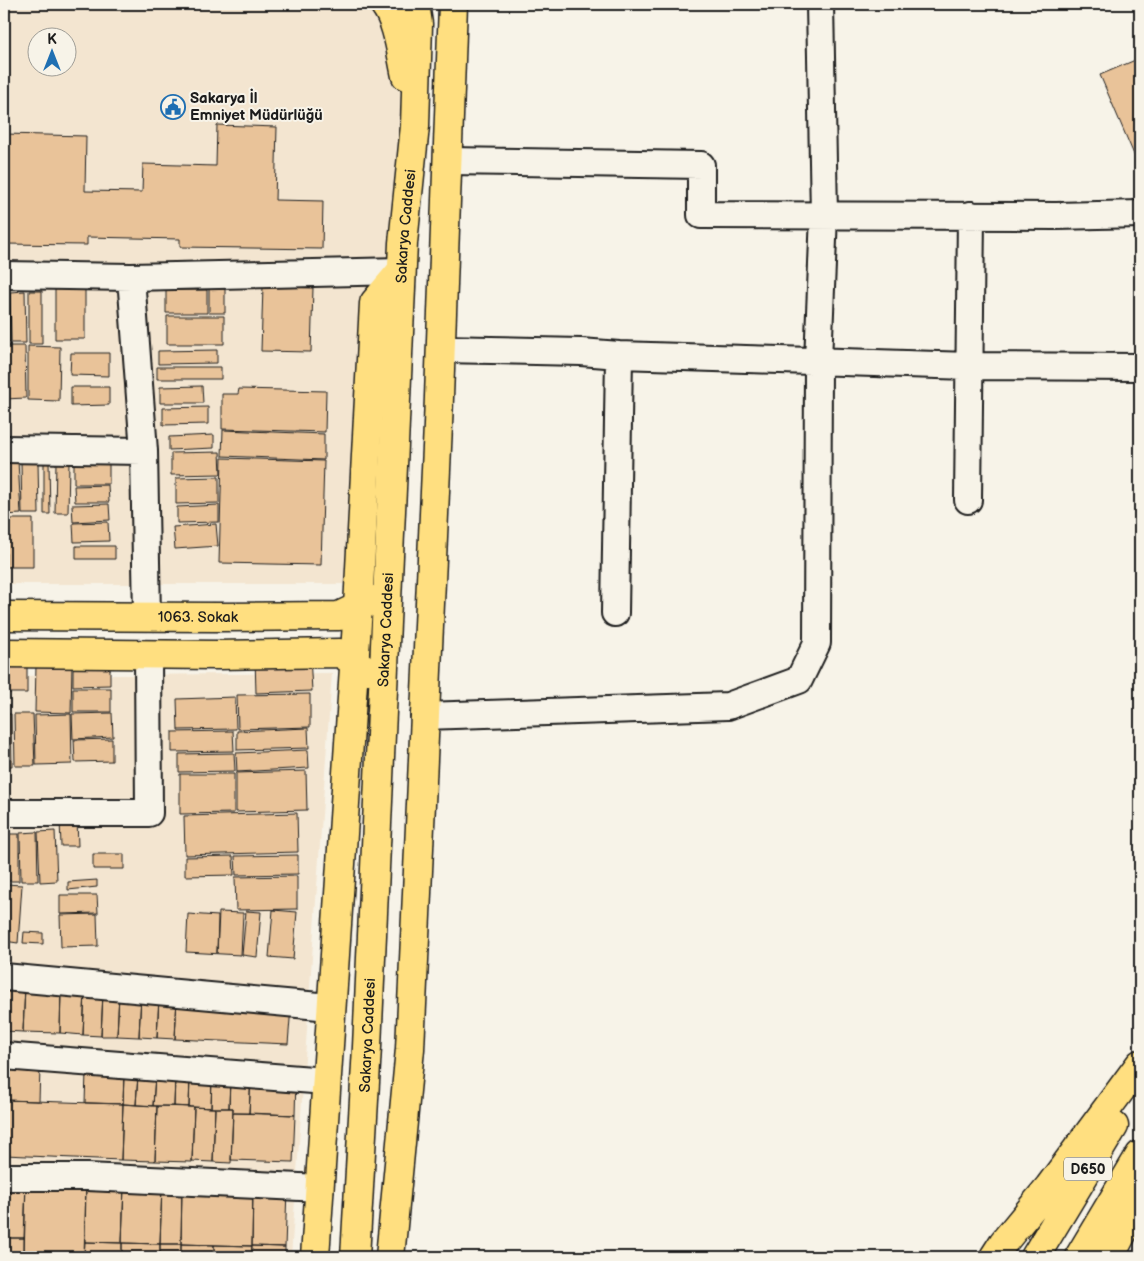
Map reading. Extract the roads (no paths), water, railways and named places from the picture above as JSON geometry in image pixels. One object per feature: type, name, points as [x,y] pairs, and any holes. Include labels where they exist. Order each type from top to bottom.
[{"type":"main road","points":[[384,4],[388,9],[399,41],[416,126]]},
{"type":"main road","name":"Sakarya Caddesi","points":[[355,1257],[388,594],[402,243],[416,126],[418,24],[415,4]]},
{"type":"main road","points":[[390,1257],[410,1049],[441,349],[453,4]]},
{"type":"main road","points":[[315,1257],[330,1007],[358,607],[374,303],[401,271]]},
{"type":"main road","name":"1063. Sokak","points":[[4,616],[339,616],[388,594]]},
{"type":"main road","points":[[4,653],[340,653],[383,680]]},
{"type":"main road","points":[[994,1257],[1049,1187],[1140,1064]]},
{"type":"main road","name":"D650","points":[[1035,1257],[1140,1082]]},
{"type":"main road","name":"D650","points":[[1079,1257],[1140,1155]]},
{"type":"main road","points":[[1110,1257],[1140,1199]]},
{"type":"street","points":[[424,716],[728,706],[799,680],[818,643],[818,361],[824,215],[820,4]]},
{"type":"street","points":[[448,161],[701,165],[701,215],[1056,216],[1140,214]]},
{"type":"street","points":[[968,500],[972,215]]},
{"type":"street","points":[[4,275],[131,277],[401,271]]},
{"type":"street","points":[[131,277],[144,451],[147,617]]},
{"type":"street","points":[[441,349],[581,352],[619,355],[969,366],[1140,367]]},
{"type":"street","points":[[615,613],[619,355]]},
{"type":"street","points":[[4,449],[144,451]]},
{"type":"street","points":[[4,814],[149,813],[148,654]]},
{"type":"street","points":[[4,977],[330,1007]]},
{"type":"street","points":[[4,1056],[326,1081]]},
{"type":"street","points":[[4,1177],[87,1177],[320,1188]]},
{"type":"place","name":"Sakarya İl Emniyet Müdürlüğü","points":[[173,107]]}]
